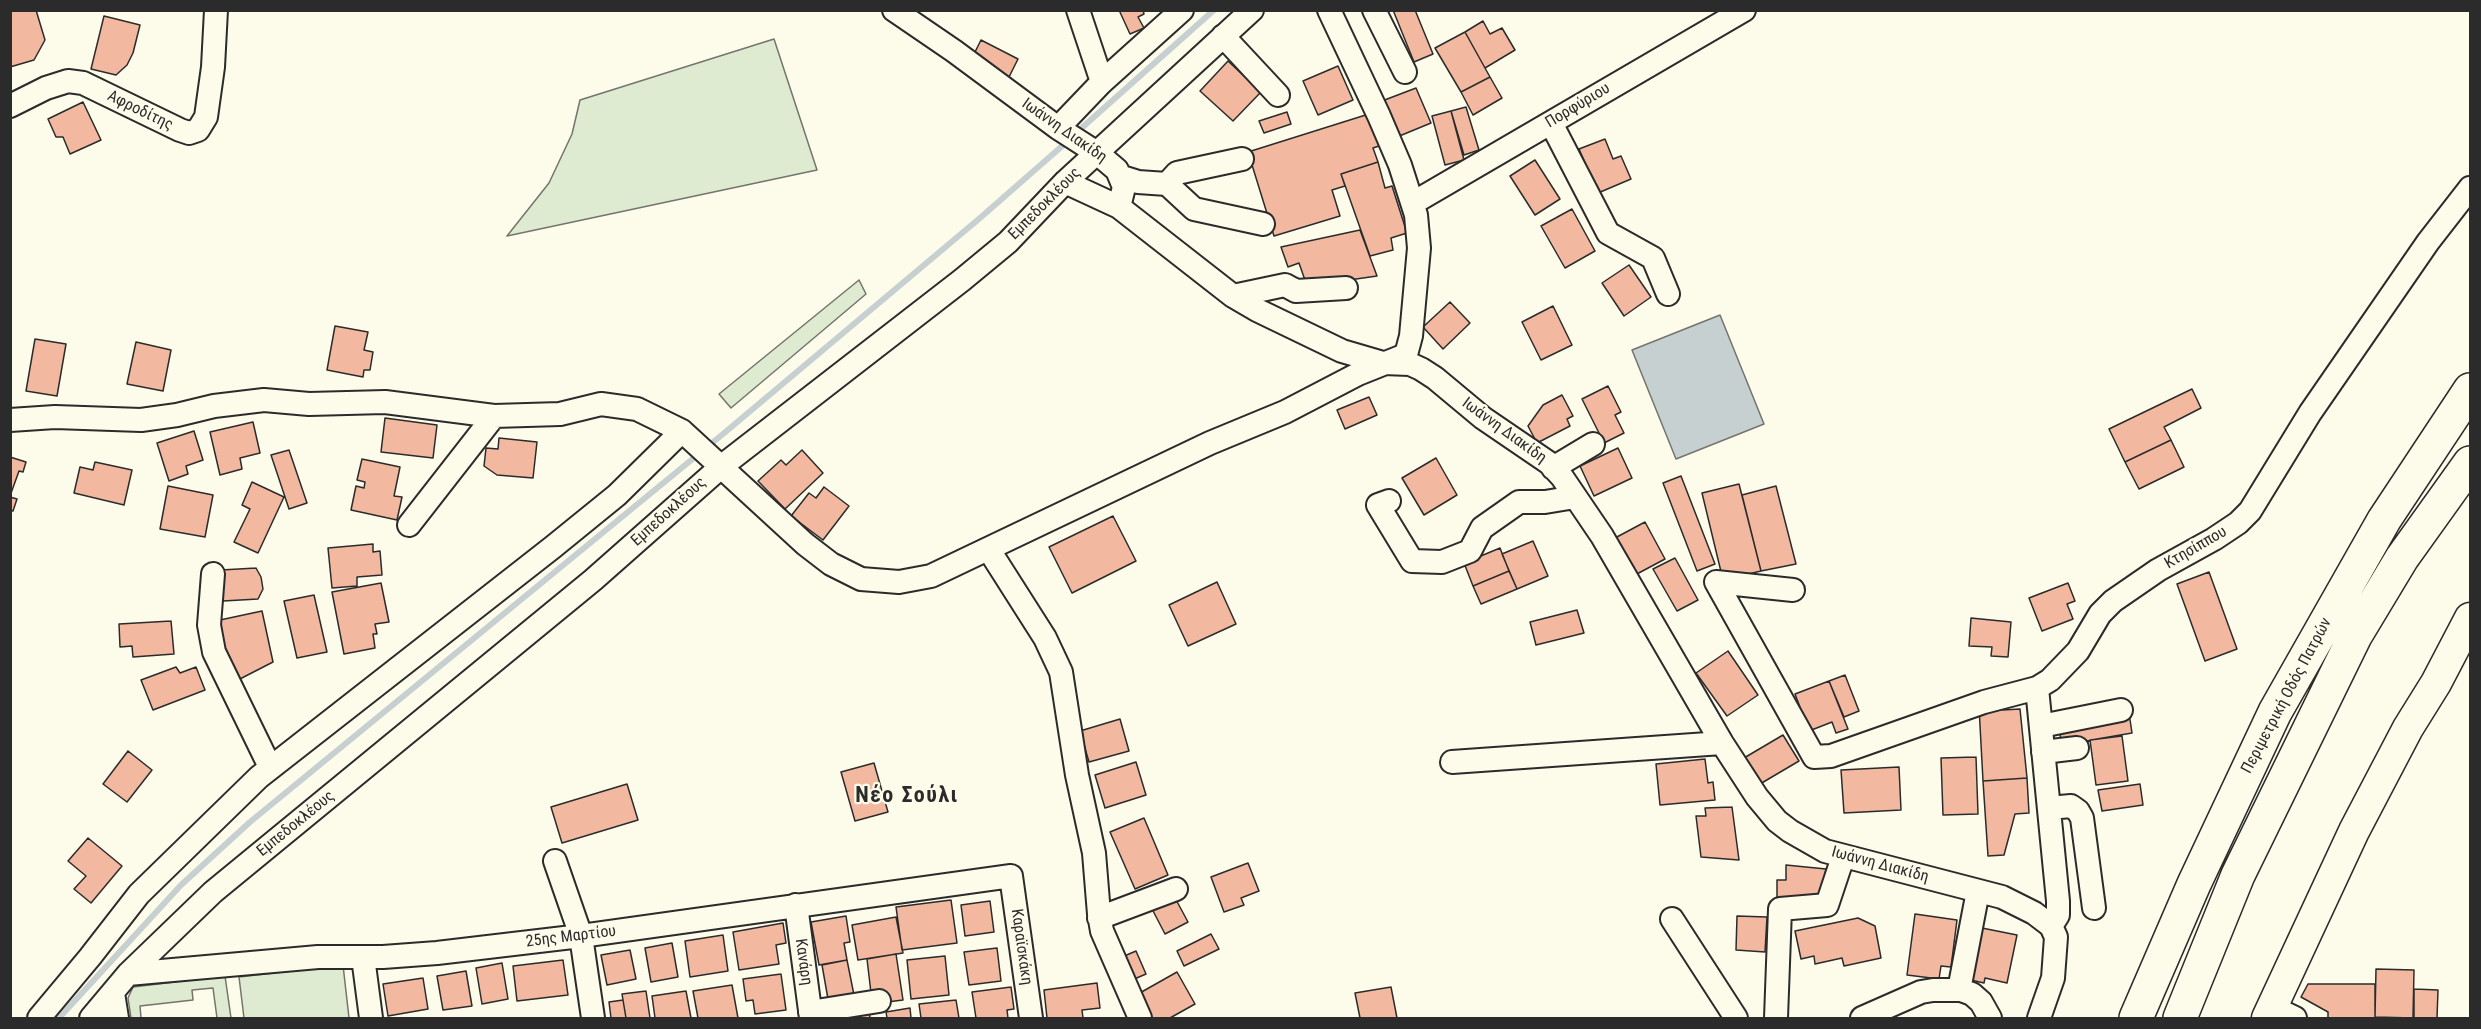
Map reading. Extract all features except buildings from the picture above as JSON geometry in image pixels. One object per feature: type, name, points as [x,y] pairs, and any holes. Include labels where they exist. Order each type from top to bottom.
[{"type":"highway","name":"Περιμετρική Οδός Πατρών","points":[[2136,1018],[2194,884],[2275,712],[2384,520],[2470,390]]},
{"type":"highway","name":"Περιμετρική Οδός Πατρών","points":[[2180,1018],[2238,875],[2355,636],[2402,558],[2470,463]]},
{"type":"main road","points":[[2278,1015],[2297,950],[2354,831],[2408,728],[2436,683],[2470,618]]},
{"type":"street","name":"Αφροδίτης","points":[[10,106],[46,88],[68,81],[83,83],[180,130],[189,133],[198,130],[206,117],[216,10]]},
{"type":"street","name":"Ιωάννη Διακίδη","points":[[894,10],[1058,128],[1097,153],[1122,177],[1124,187],[1119,207],[1233,296],[1342,351],[1383,363],[1410,364],[1435,378],[1483,418],[1539,455],[1553,468],[1602,536],[1722,743],[1757,797],[1777,820],[1806,840],[1843,857],[1978,891],[2017,904],[2051,926]]},
{"type":"street","points":[[1078,10],[1102,82]]},
{"type":"street","points":[[1058,128],[1102,82],[1182,10]]},
{"type":"street","name":"Εμπεδοκλέους","points":[[91,1018],[128,974],[213,892],[593,580],[722,466],[1008,242],[1065,182],[1252,10]]},
{"type":"street","points":[[10,420],[55,417],[141,420],[177,415],[214,406],[264,400],[309,404],[385,402],[494,416],[560,414],[600,404],[637,409],[689,436],[806,544],[831,564],[861,579],[899,582],[932,576],[1210,443],[1286,412],[1383,363],[1403,356],[1410,344],[1419,248],[1419,232],[1413,203],[1379,116],[1329,10]]},
{"type":"street","points":[[1374,10],[1405,72]]},
{"type":"street","name":"Πορφύριου","points":[[1413,203],[1744,10]]},
{"type":"street","points":[[1223,36],[1278,95]]},
{"type":"street","points":[[1551,123],[1608,234],[1653,258],[1668,294]]},
{"type":"street","points":[[1167,184],[1177,173],[1242,159]]},
{"type":"street","points":[[1122,177],[1138,182],[1167,184],[1194,209],[1263,224]]},
{"type":"street","points":[[1065,182],[1119,207]]},
{"type":"street","name":"Κτησίππου","points":[[2037,688],[2050,680],[2078,651],[2100,614],[2113,601],[2158,570],[2214,539],[2238,523],[2250,511],[2310,413],[2428,242],[2470,188]]},
{"type":"street","points":[[1233,296],[1286,285],[1296,291],[1346,288]]},
{"type":"street","points":[[409,525],[494,416]]},
{"type":"street","points":[[39,1018],[139,894],[270,767],[580,525],[689,436]]},
{"type":"street","points":[[1553,468],[1593,444]]},
{"type":"street","points":[[1389,501],[1378,505],[1412,561],[1442,562],[1470,550],[1482,528],[1519,502],[1545,502],[1575,497]]},
{"type":"street","points":[[989,550],[1045,638],[1060,672],[1077,775],[1094,853],[1100,918],[1113,959],[1140,1018]]},
{"type":"street","points":[[213,574],[209,625],[214,652],[270,767]]},
{"type":"street","points":[[1793,590],[1716,582],[1814,757],[1831,756],[1984,702],[2037,688],[2059,908],[2051,926],[2056,937],[2053,978],[2039,1018]]},
{"type":"street","points":[[2041,726],[2121,710]]},
{"type":"street","points":[[1452,762],[1722,743]]},
{"type":"street","points":[[2043,752],[2077,748]]},
{"type":"street","points":[[2049,808],[2071,806],[2082,818],[2094,908]]},
{"type":"street","points":[[1776,1018],[1780,909],[1827,905],[1843,857]]},
{"type":"street","points":[[555,861],[581,936],[593,1018]]},
{"type":"street","name":"25ης Μαρτίου","points":[[128,974],[318,957],[437,953],[581,936],[1011,876]]},
{"type":"street","name":"Καραϊσκάκη","points":[[1011,876],[1031,1018]]},
{"type":"street","points":[[1100,918],[1176,889]]},
{"type":"street","points":[[1959,990],[1978,891]]},
{"type":"street","name":"Κανάρη","points":[[796,905],[811,1015]]},
{"type":"street","points":[[1672,920],[1736,1018]]},
{"type":"street","points":[[363,957],[371,1018]]},
{"type":"street","points":[[1862,1018],[1921,992],[1959,990],[1972,994],[1981,1002],[1990,1018]]},
{"type":"street","points":[[113,993],[117,1018]]},
{"type":"street","points":[[811,1015],[879,1001]]},
{"type":"green space","points":[[774,39],[817,170],[507,236],[549,183],[572,134],[580,100]]},
{"type":"green space","points":[[859,280],[866,294],[731,408],[719,394]]},
{"type":"green space","points":[[343,965],[349,1018],[244,1018],[239,977]]},
{"type":"green space","points":[[225,976],[231,1018],[217,1018],[213,988],[192,990],[193,1000],[140,1006],[141,1018],[131,1018],[128,998],[133,987]]},
{"type":"shaded area","points":[[1720,315],[1764,424],[1676,459],[1632,350]]},
{"type":"waterway","points":[[1076,133],[1214,10]]},
{"type":"waterway","points":[[59,1018],[181,885],[250,822],[723,434],[980,218],[1069,140]]},
{"type":"district","name":"Νέο Σούλι","points":[[907,796]]}]
